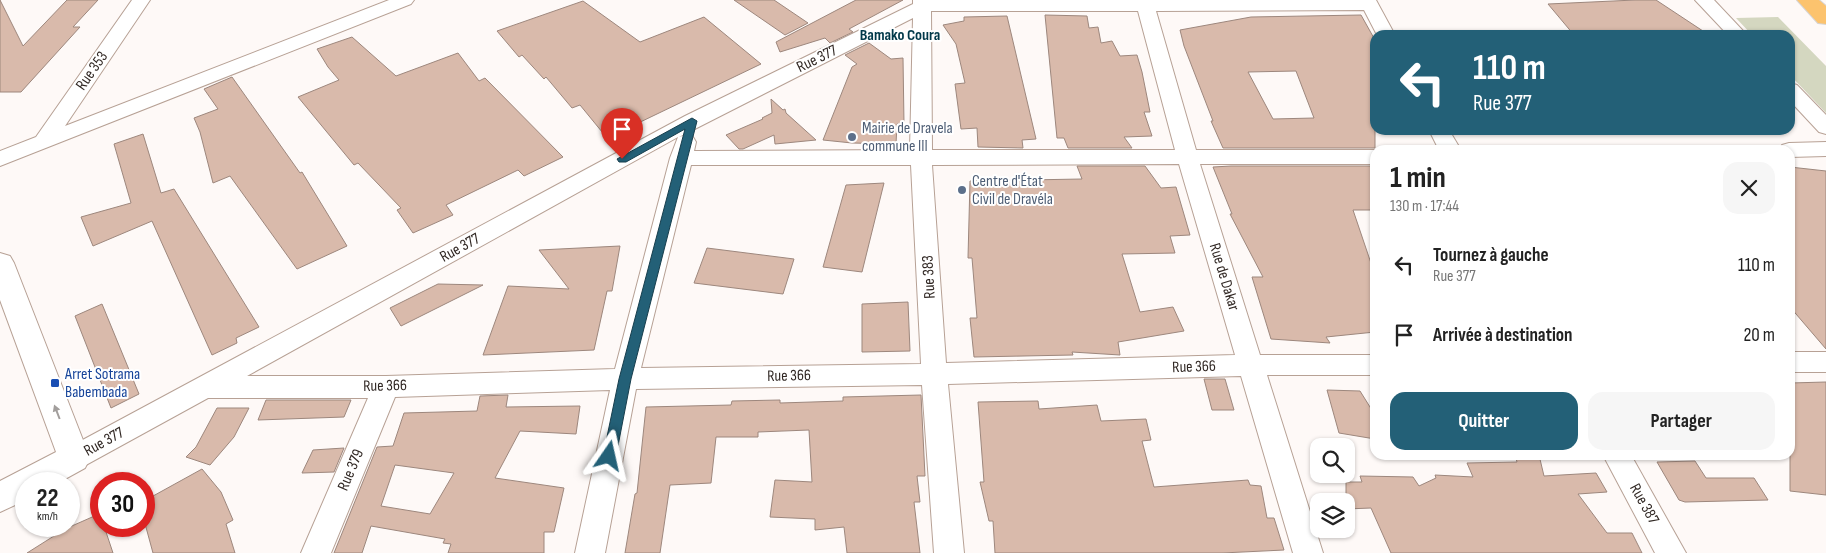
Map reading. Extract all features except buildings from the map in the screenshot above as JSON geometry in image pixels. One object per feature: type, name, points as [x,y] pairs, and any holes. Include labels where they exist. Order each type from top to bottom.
[{"type":"highway","points":[[1807,0],[1826,18]]},
{"type":"main road","points":[[0,263],[74,458]]},
{"type":"main road","name":"Rue 377","points":[[0,497],[74,458]]},
{"type":"street","name":"Rue 353","points":[[43,142],[141,0]]},
{"type":"street","points":[[0,159],[405,0]]},
{"type":"street","points":[[1704,0],[1733,30]]},
{"type":"street","points":[[922,3],[1368,3],[1383,30]]},
{"type":"street","name":"Rue 377","points":[[74,458],[692,121],[922,3]]},
{"type":"street","name":"Rue 383","points":[[922,3],[921,158],[934,374],[949,553]]},
{"type":"street","name":"Rue de Dakar","points":[[1145,3],[1188,158],[1308,553]]},
{"type":"street","points":[[1795,94],[1826,127]]},
{"type":"street","points":[[590,553],[625,379],[692,121]]},
{"type":"street","points":[[1795,150],[1826,149]]},
{"type":"street","points":[[681,158],[1370,157]]},
{"type":"street","points":[[1795,362],[1826,362]]},
{"type":"street","name":"Rue 366","points":[[204,387],[386,387],[625,379],[934,374],[1251,365],[1370,365]]},
{"type":"street","name":"Rue 379","points":[[316,553],[386,387]]},
{"type":"street","name":"Rue 387","points":[[1620,460],[1671,553]]},
{"type":"green space","points":[[1778,17],[1791,30],[1747,30],[1736,18]]},
{"type":"green space","points":[[1795,34],[1826,66],[1826,113],[1795,80]]},
{"type":"place","name":"Mairie de Dravela commune III","points":[[852,137]]},
{"type":"place","name":"Centre d'État Civil de Dravéla","points":[[962,190]]},
{"type":"place","name":"Arret Sotrama Babembada","points":[[55,383]]},
{"type":"district","name":"Bamako Coura","points":[[900,35]]},
{"type":"route","points":[[609,456],[625,379],[692,121],[622,159]]}]
